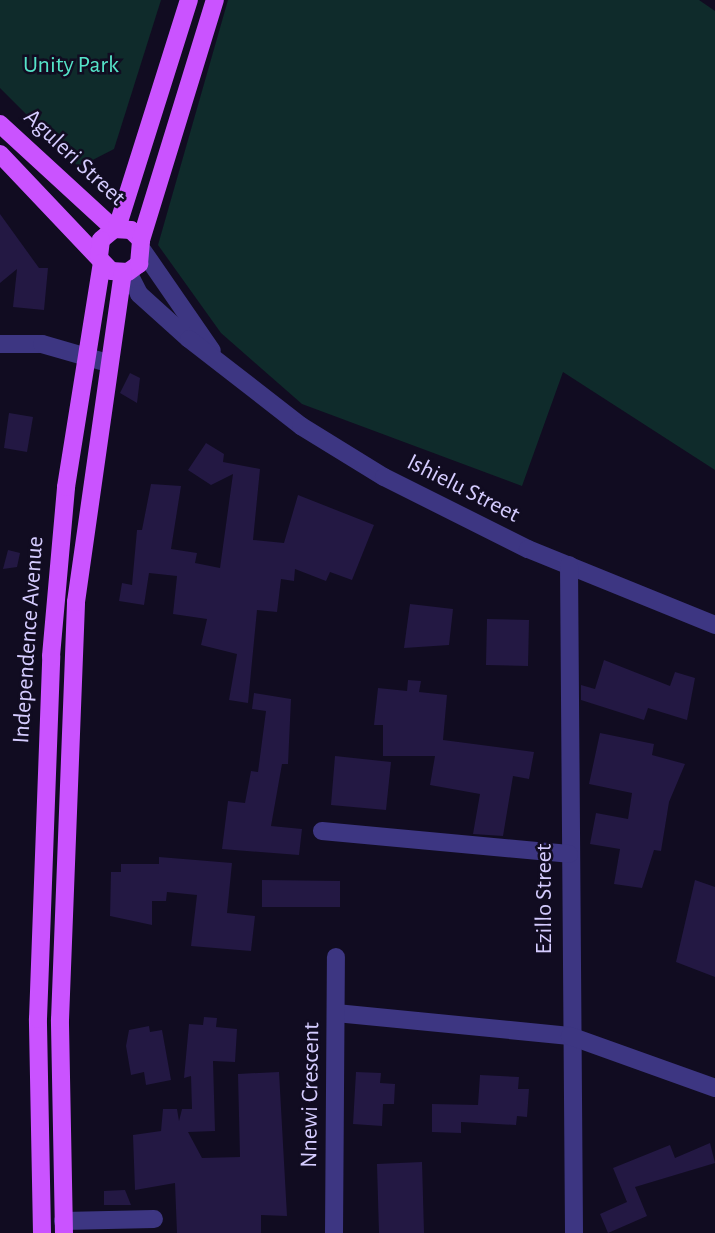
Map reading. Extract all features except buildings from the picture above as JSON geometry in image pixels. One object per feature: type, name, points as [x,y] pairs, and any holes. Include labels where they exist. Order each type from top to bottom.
[{"type":"main road","name":"Independence Avenue","points":[[42,1233],[37,1019],[58,553],[101,260],[101,240],[115,229],[189,0]]},
{"type":"main road","name":"Independence Avenue","points":[[64,1227],[60,1020],[76,602],[108,363],[126,272],[142,246],[215,0]]},
{"type":"main road","name":"Aguleri Street","points":[[0,124],[115,229]]},
{"type":"main road","name":"Aguleri Street","points":[[0,154],[101,260]]},
{"type":"main road","points":[[115,229],[142,246]]},
{"type":"main road","points":[[101,260],[126,272]]},
{"type":"main road","points":[[37,1019],[60,1020]]},
{"type":"street","points":[[142,246],[213,354]]},
{"type":"street","name":"Ishielu Street","points":[[126,272],[148,303],[301,426],[384,477],[569,565],[715,625]]},
{"type":"street","points":[[0,344],[86,353],[108,363]]},
{"type":"street","name":"Ezillo Street","points":[[569,565],[570,1036],[574,1233]]},
{"type":"street","points":[[322,831],[569,854]]},
{"type":"street","name":"Nnewi Crescent","points":[[334,1233],[336,957]]},
{"type":"street","points":[[336,1013],[570,1036],[715,1088]]},
{"type":"street","points":[[64,1227],[154,1219]]},
{"type":"green space","name":"Unity Park","points":[[0,0],[161,0],[114,149],[79,167],[0,88]]},
{"type":"green space","points":[[228,0],[699,0],[715,11],[715,470],[563,372],[522,486],[302,404],[221,333],[158,245]]}]
